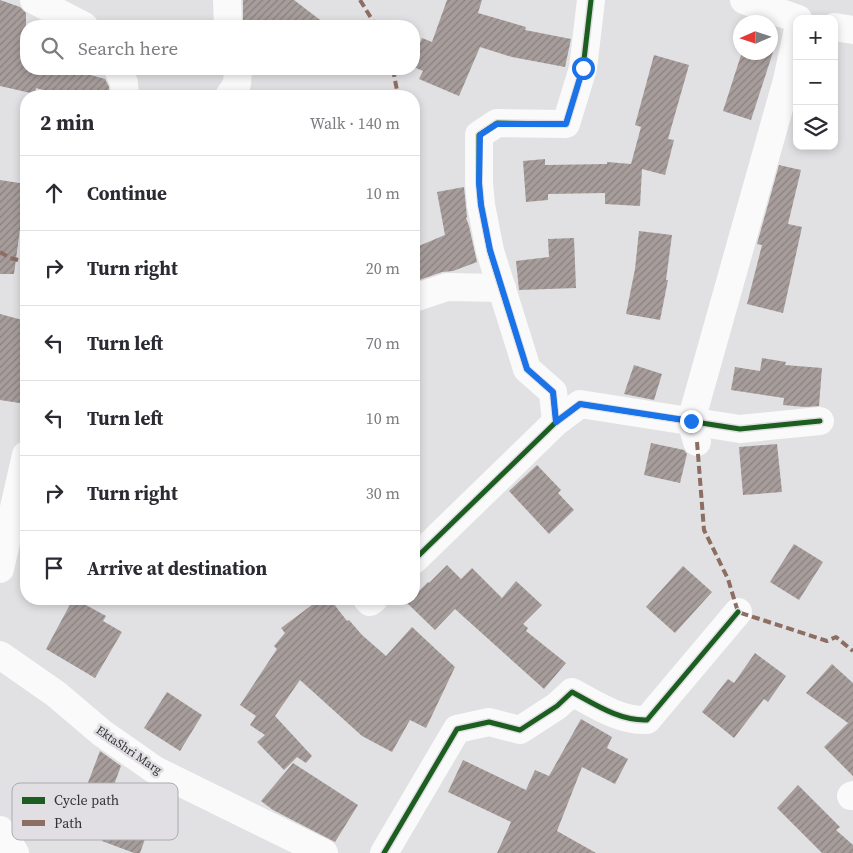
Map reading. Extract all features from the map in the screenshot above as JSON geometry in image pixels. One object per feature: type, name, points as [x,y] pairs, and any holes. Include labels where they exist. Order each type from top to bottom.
[{"type":"street","points":[[34,0],[72,20]]},
{"type":"street","points":[[227,0],[228,20]]},
{"type":"street","points":[[556,422],[553,392],[527,369],[490,250],[481,205],[479,183],[480,135],[497,124],[566,124],[583,68],[592,0]]},
{"type":"street","points":[[744,0],[793,17]]},
{"type":"street","points":[[838,27],[853,30]]},
{"type":"street","points":[[694,432],[793,52]]},
{"type":"street","points":[[121,75],[125,90]]},
{"type":"street","points":[[233,90],[237,84],[238,75]]},
{"type":"street","points":[[420,296],[447,287],[502,288]]},
{"type":"street","points":[[420,554],[556,422],[580,404],[694,432],[820,421]]},
{"type":"street","points":[[0,568],[20,483]]},
{"type":"street","points":[[384,853],[457,729],[489,722],[520,730],[557,706],[572,692],[610,712],[636,721],[648,720],[738,612]]},
{"type":"street","name":"EktaShri Marg","points":[[0,655],[56,694],[102,733],[155,770],[324,853]]},
{"type":"street","points":[[0,830],[15,853]]},
{"type":"building","points":[[0,0],[20,7],[26,13],[26,20],[20,20],[20,75],[91,75],[105,79],[109,90],[44,90],[36,88],[36,90],[20,91],[0,86]]},
{"type":"building","points":[[243,0],[294,0],[320,20],[243,20]]},
{"type":"building","points":[[447,0],[482,0],[478,13],[526,27],[525,30],[571,39],[565,67],[512,57],[480,47],[459,96],[419,79],[423,71],[420,70],[420,43],[422,38],[432,42]]},
{"type":"building","points":[[654,55],[689,65],[668,139],[674,140],[665,175],[642,169],[640,206],[605,204],[605,193],[548,194],[548,200],[526,202],[523,161],[545,159],[545,165],[607,164],[607,162],[631,164],[641,127],[635,125]]},
{"type":"building","points":[[739,60],[770,60],[751,120],[723,111]]},
{"type":"building","points":[[779,165],[801,170],[788,224],[802,227],[783,313],[747,304],[762,245],[757,244]]},
{"type":"building","points":[[0,180],[20,183],[20,229],[14,274],[0,274]]},
{"type":"building","points":[[464,187],[466,218],[477,262],[420,280],[420,245],[445,235],[437,192]]},
{"type":"building","points":[[639,231],[672,235],[666,280],[668,280],[660,320],[626,314],[635,269]]},
{"type":"building","points":[[574,238],[576,288],[519,290],[516,261],[549,257],[548,239]]},
{"type":"building","points":[[0,314],[20,319],[20,403],[0,400]]},
{"type":"building","points":[[762,358],[786,362],[785,365],[822,368],[819,406],[783,405],[784,398],[731,390],[735,367],[760,371]]},
{"type":"building","points":[[634,365],[662,374],[654,400],[624,394]]},
{"type":"building","points":[[651,443],[684,450],[687,454],[680,483],[644,475]]},
{"type":"building","points":[[777,444],[782,492],[743,495],[739,447]]},
{"type":"building","points":[[537,465],[561,490],[558,493],[574,510],[549,534],[509,491]]},
{"type":"building","points":[[794,544],[823,562],[799,600],[770,582]]},
{"type":"building","points":[[447,565],[461,579],[472,568],[502,598],[516,581],[542,605],[523,624],[528,628],[526,631],[566,663],[544,689],[455,609],[435,630],[409,605],[420,605],[420,590]]},
{"type":"building","points":[[683,566],[712,592],[675,633],[646,607]]},
{"type":"building","points":[[70,605],[86,605],[106,616],[103,621],[122,632],[95,678],[46,649]]},
{"type":"building","points":[[312,605],[335,605],[347,621],[349,620],[362,635],[386,656],[412,627],[455,667],[426,728],[410,720],[392,752],[362,736],[300,680],[275,716],[312,756],[306,763],[297,757],[284,770],[257,742],[265,735],[250,725],[256,716],[240,705],[277,649],[274,646],[285,633],[281,628]]},
{"type":"building","points":[[755,653],[786,676],[768,702],[764,699],[734,738],[702,712],[728,679],[734,683]]},
{"type":"building","points":[[832,664],[853,683],[853,776],[824,747],[848,723],[806,693]]},
{"type":"building","points":[[167,692],[202,715],[180,751],[144,728]]},
{"type":"building","points":[[581,719],[612,737],[607,748],[628,759],[615,784],[582,767],[557,831],[596,853],[497,853],[511,822],[448,792],[463,760],[526,790],[535,770],[549,776]]},
{"type":"building","points":[[100,751],[121,766],[115,783],[88,783]]},
{"type":"building","points":[[293,763],[358,805],[335,842],[273,810],[261,801]]},
{"type":"building","points":[[798,785],[840,827],[836,830],[853,845],[853,853],[822,853],[777,808]]},
{"type":"building","points":[[145,840],[140,853],[134,853],[102,841]]},
{"type":"marked path","points":[[360,0],[372,20]]},
{"type":"marked path","points":[[394,75],[397,90]]},
{"type":"marked path","points":[[0,252],[10,258],[20,260]]},
{"type":"marked path","points":[[697,442],[704,530],[728,579],[738,612],[827,641],[836,637],[853,651]]},
{"type":"cycle path","points":[[556,422],[553,392],[527,369],[490,251],[481,205],[479,135],[497,123],[566,124],[583,68],[591,0]]},
{"type":"cycle path","points":[[420,554],[556,422],[580,404],[740,429],[820,421]]},
{"type":"cycle path","points":[[384,853],[457,729],[489,722],[520,730],[557,706],[572,692],[618,715],[637,720],[647,720],[738,612]]},
{"type":"route","points":[[583,68],[566,124],[497,124],[480,135],[479,183],[481,205],[490,250],[512,325],[527,369],[553,392],[556,422],[580,404],[691,421]]}]
